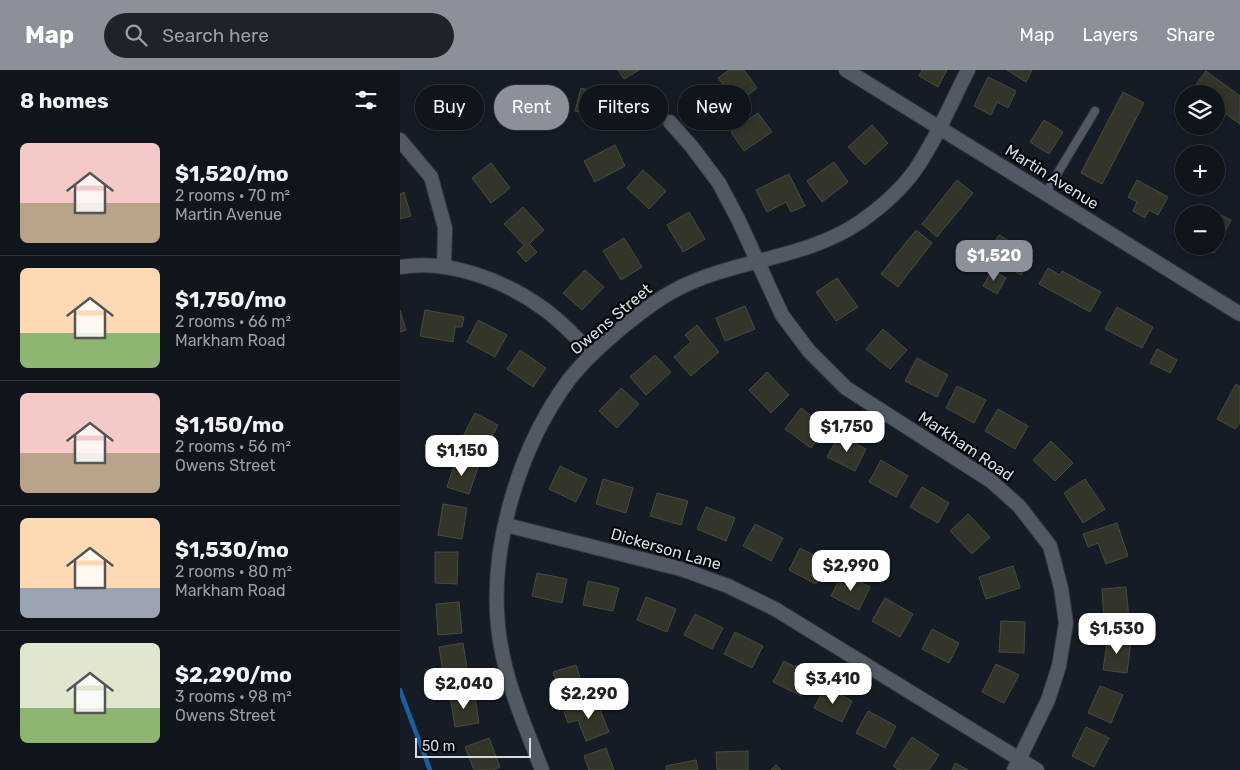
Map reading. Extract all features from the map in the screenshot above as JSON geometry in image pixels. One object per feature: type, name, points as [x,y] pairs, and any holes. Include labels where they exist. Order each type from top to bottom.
[{"type":"street","name":"Martin Avenue","points":[[846,70],[1240,314]]},
{"type":"street","name":"Owens Street","points":[[542,770],[508,682],[498,627],[496,577],[517,482],[528,454],[567,382],[592,353],[656,300],[720,270],[824,241],[859,222],[891,196],[915,170],[968,70]]},
{"type":"street","name":"Markham Road","points":[[670,122],[719,183],[739,221],[782,315],[808,351],[846,388],[991,481],[1019,506],[1050,546],[1061,588],[1066,623],[1059,666],[1048,700],[1017,764]]},
{"type":"street","points":[[400,140],[431,177],[445,228],[444,266]]},
{"type":"street","points":[[400,267],[415,265],[444,266],[501,284],[545,309],[592,353]]},
{"type":"street","name":"Dickerson Lane","points":[[506,525],[681,569],[728,586],[775,609],[1017,764],[1038,770]]},
{"type":"lane","points":[[1045,194],[1094,111]]},
{"type":"building","points":[[618,70],[639,70],[624,79]]},
{"type":"building","points":[[729,70],[744,70],[757,88],[751,92],[751,85],[723,85],[718,78]]},
{"type":"building","points":[[922,70],[947,70],[938,87],[919,76]]},
{"type":"building","points":[[1007,70],[1032,70],[1026,82]]},
{"type":"building","points":[[1206,71],[1240,96],[1240,124],[1225,113],[1225,85],[1196,85]]},
{"type":"building","points":[[988,77],[1016,91],[1008,108],[997,102],[991,115],[974,106]]},
{"type":"building","points":[[1123,92],[1144,103],[1102,184],[1081,173]]},
{"type":"building","points":[[579,96],[579,112],[575,111]]},
{"type":"building","points":[[758,113],[772,132],[744,151],[731,132],[734,130],[751,130],[751,118]]},
{"type":"building","points":[[1044,120],[1063,132],[1049,154],[1030,142]]},
{"type":"building","points":[[872,125],[888,143],[865,165],[848,147]]},
{"type":"building","points":[[615,145],[625,166],[595,182],[584,161]]},
{"type":"building","points":[[834,162],[848,182],[822,202],[807,181]]},
{"type":"building","points":[[491,163],[510,188],[491,203],[472,178]]},
{"type":"building","points":[[643,170],[666,191],[649,209],[627,188]]},
{"type":"building","points":[[789,174],[805,206],[791,212],[786,202],[767,212],[756,190]]},
{"type":"building","points":[[957,180],[973,193],[937,237],[922,224]]},
{"type":"building","points":[[1137,180],[1168,197],[1158,215],[1149,210],[1145,218],[1133,211],[1137,202],[1128,197]]},
{"type":"building","points":[[404,192],[411,216],[400,219],[400,194]]},
{"type":"building","points":[[523,207],[544,230],[529,244],[537,252],[526,262],[517,252],[524,245],[504,224]]},
{"type":"building","points":[[689,212],[705,239],[683,252],[667,225]]},
{"type":"building","points":[[1225,217],[1231,220],[1225,232]]},
{"type":"building","points":[[916,230],[932,243],[898,287],[881,274]]},
{"type":"building","points":[[999,235],[1033,255],[1021,275],[987,255]]},
{"type":"building","points":[[624,238],[642,267],[621,280],[603,251]]},
{"type":"building","points":[[1048,268],[1060,275],[1062,271],[1101,292],[1090,312],[1039,284]]},
{"type":"building","points":[[585,270],[604,287],[582,310],[563,293]]},
{"type":"building","points":[[992,270],[1006,278],[997,294],[983,286]]},
{"type":"building","points":[[837,278],[858,307],[836,321],[816,292]]},
{"type":"building","points":[[745,306],[755,329],[725,341],[716,318]]},
{"type":"building","points":[[1117,307],[1153,327],[1142,348],[1105,329]]},
{"type":"building","points":[[400,310],[406,330],[400,332]]},
{"type":"building","points":[[425,310],[464,317],[462,327],[455,327],[453,342],[420,336]]},
{"type":"building","points":[[478,320],[507,335],[495,357],[467,342]]},
{"type":"building","points":[[697,325],[719,352],[691,376],[674,357],[691,342],[685,335]]},
{"type":"building","points":[[883,329],[907,350],[890,369],[866,349]]},
{"type":"building","points":[[1157,349],[1177,360],[1170,373],[1150,363]]},
{"type":"building","points":[[520,350],[546,368],[533,387],[507,369]]},
{"type":"building","points":[[655,355],[671,372],[646,395],[630,377]]},
{"type":"building","points":[[917,358],[948,375],[937,397],[905,381]]},
{"type":"building","points":[[767,372],[789,395],[771,413],[749,390]]},
{"type":"building","points":[[1236,384],[1240,387],[1240,423],[1235,429],[1217,419]]},
{"type":"building","points":[[957,386],[986,400],[974,423],[946,408]]},
{"type":"building","points":[[621,388],[639,404],[617,428],[599,411]]},
{"type":"building","points":[[801,408],[826,427],[811,448],[785,429]]},
{"type":"building","points":[[998,409],[1028,426],[1015,449],[985,431]]},
{"type":"building","points":[[475,413],[498,425],[483,454],[460,442]]},
{"type":"building","points":[[839,435],[866,449],[855,471],[827,457]]},
{"type":"building","points":[[1051,441],[1073,463],[1055,481],[1033,460]]},
{"type":"building","points":[[456,460],[478,467],[469,494],[447,487]]},
{"type":"building","points":[[881,460],[908,476],[896,497],[869,482]]},
{"type":"building","points":[[560,466],[587,479],[576,502],[549,489]]},
{"type":"building","points":[[603,479],[633,488],[626,513],[596,504]]},
{"type":"building","points":[[1085,479],[1105,509],[1083,523],[1064,493]]},
{"type":"building","points":[[922,487],[949,503],[938,523],[910,507]]},
{"type":"building","points":[[657,493],[688,501],[681,525],[650,516]]},
{"type":"building","points":[[443,504],[467,508],[462,539],[438,535]]},
{"type":"building","points":[[706,507],[735,518],[726,541],[697,529]]},
{"type":"building","points":[[968,514],[990,537],[972,554],[950,531]]},
{"type":"building","points":[[1117,523],[1128,556],[1106,564],[1098,543],[1088,547],[1083,534]]},
{"type":"building","points":[[755,524],[783,538],[771,561],[743,546]]},
{"type":"building","points":[[800,548],[827,562],[816,584],[789,570]]},
{"type":"building","points":[[435,552],[458,552],[457,584],[435,583]]},
{"type":"building","points":[[1013,566],[1020,588],[986,599],[979,577]]},
{"type":"building","points":[[537,573],[567,579],[562,603],[532,596]]},
{"type":"building","points":[[843,573],[870,587],[859,610],[831,596]]},
{"type":"building","points":[[588,581],[619,588],[613,611],[583,605]]},
{"type":"building","points":[[1126,587],[1129,619],[1104,621],[1102,589]]},
{"type":"building","points":[[646,597],[676,609],[667,632],[637,620]]},
{"type":"building","points":[[885,598],[913,614],[900,637],[872,621]]},
{"type":"building","points":[[459,602],[462,633],[438,635],[436,604]]},
{"type":"building","points":[[695,614],[723,628],[712,649],[684,635]]},
{"type":"building","points":[[1001,621],[1025,622],[1024,653],[999,652]]},
{"type":"building","points":[[932,629],[959,643],[949,663],[922,649]]},
{"type":"building","points":[[735,632],[763,646],[752,668],[724,654]]},
{"type":"building","points":[[1108,637],[1131,641],[1127,673],[1103,670]]},
{"type":"building","points":[[463,643],[468,674],[444,679],[439,647]]},
{"type":"building","points":[[784,661],[811,675],[801,696],[773,682]]},
{"type":"building","points":[[996,664],[1019,675],[1004,703],[982,692]]},
{"type":"building","points":[[576,665],[584,691],[562,698],[553,672]]},
{"type":"building","points":[[1100,686],[1123,695],[1111,723],[1088,713]]},
{"type":"building","points":[[825,687],[852,701],[842,722],[814,708]]},
{"type":"building","points":[[474,692],[479,723],[455,727],[450,696]]},
{"type":"building","points":[[596,699],[609,732],[586,741],[578,720],[568,723],[564,712]]},
{"type":"building","points":[[868,711],[896,726],[885,748],[856,733]]},
{"type":"building","points":[[1086,727],[1109,738],[1094,767],[1072,756]]},
{"type":"building","points":[[912,737],[939,755],[929,770],[899,770],[893,766]]},
{"type":"building","points":[[489,738],[500,767],[493,770],[474,770],[465,747]]},
{"type":"building","points":[[606,748],[614,770],[589,770],[584,756]]},
{"type":"building","points":[[748,751],[748,770],[717,770],[716,752]]},
{"type":"building","points":[[696,760],[698,770],[666,770],[666,766]]},
{"type":"building","points":[[955,763],[968,770],[952,770]]},
{"type":"building","points":[[776,765],[781,770],[771,770]]},
{"type":"waterway","points":[[400,690],[430,770]]}]
